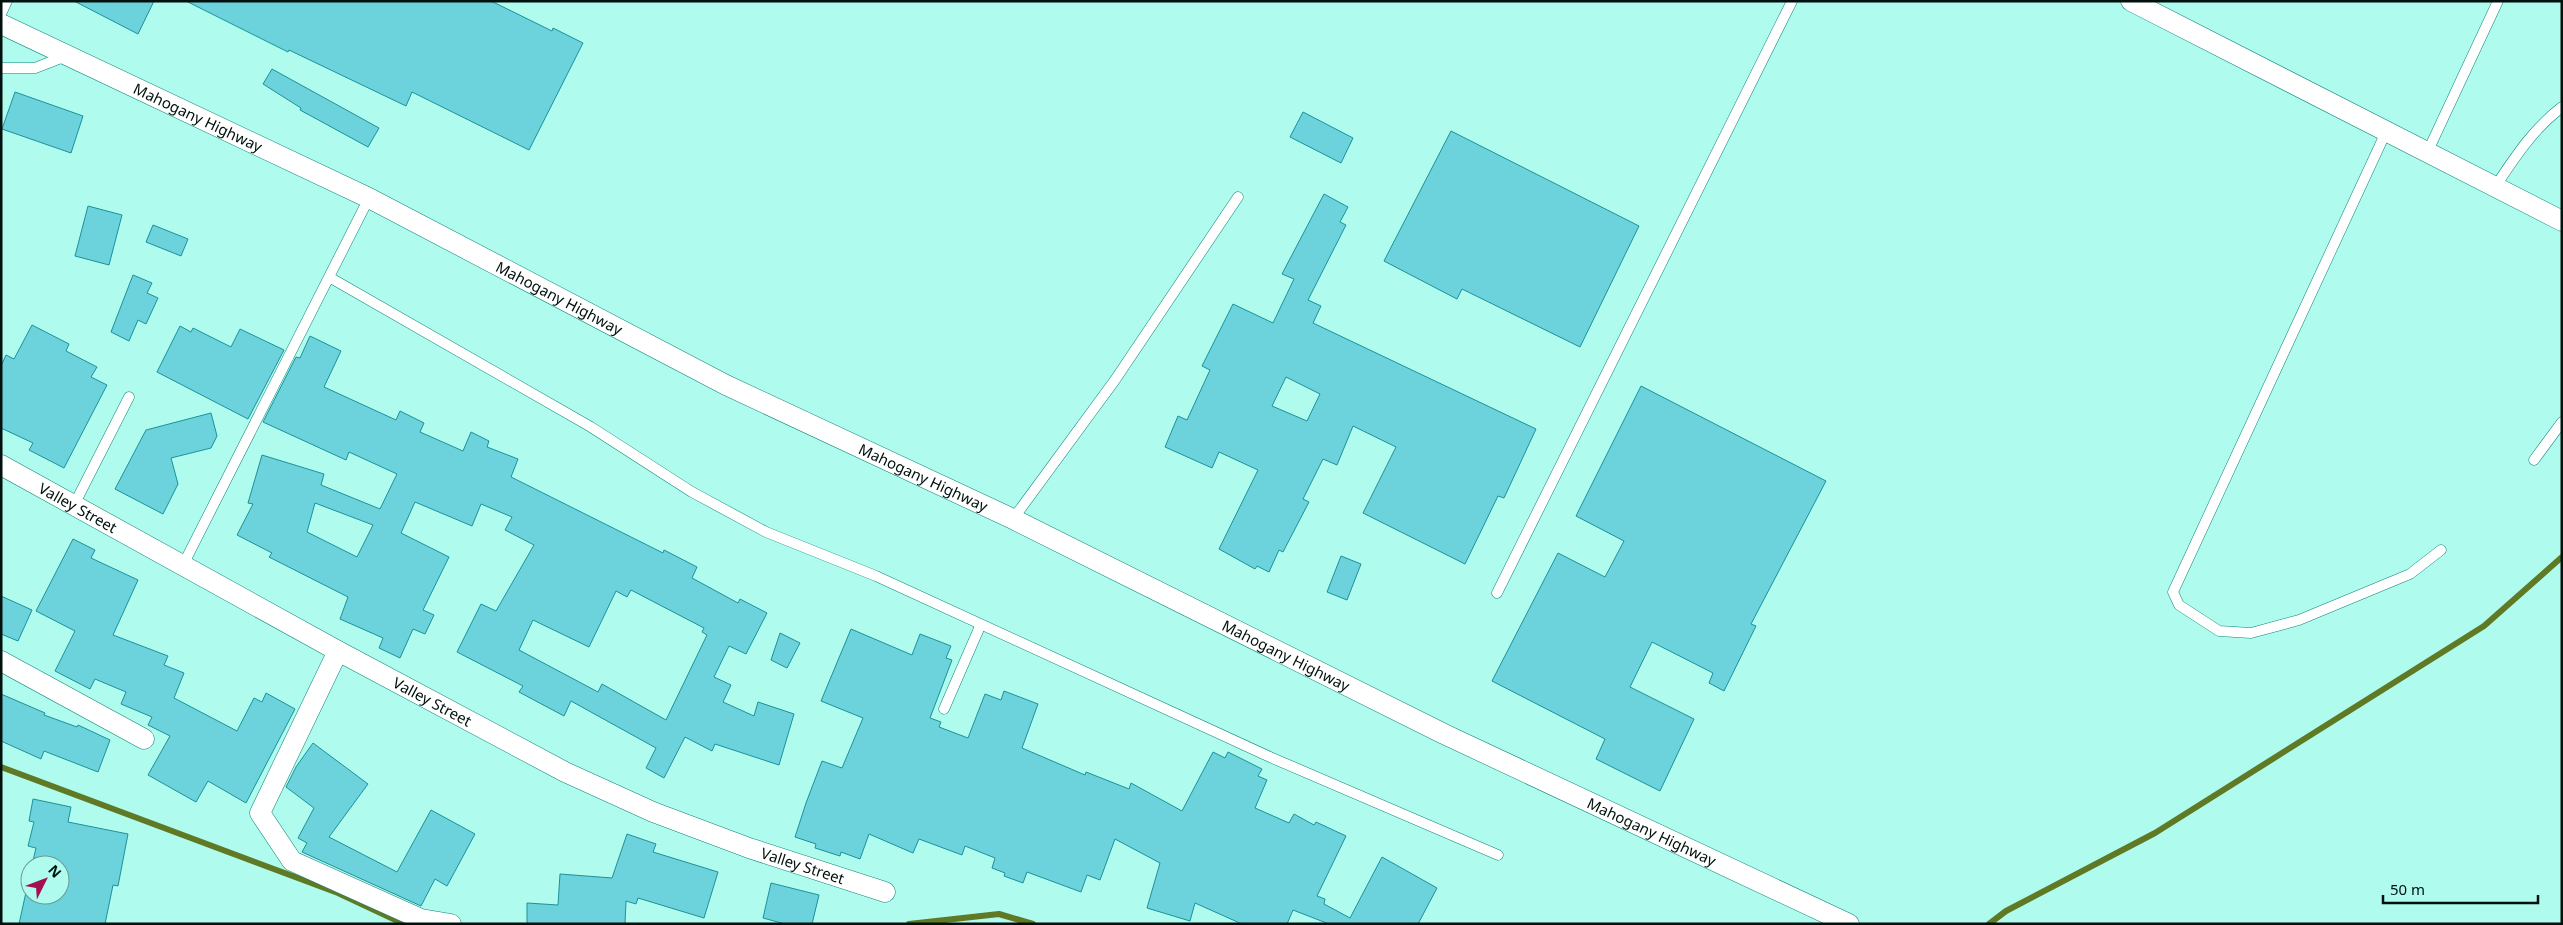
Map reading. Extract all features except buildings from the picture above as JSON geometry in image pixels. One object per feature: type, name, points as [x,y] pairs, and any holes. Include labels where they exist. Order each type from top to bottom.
[{"type":"street","points":[[2131,1],[2562,221]]},
{"type":"street","name":"Mahogany Highway","points":[[1,24],[369,198],[726,385],[1013,519],[1444,734],[1849,924]]},
{"type":"street","name":"Valley Street","points":[[1,464],[338,651],[565,772],[653,812],[750,848],[885,892]]},
{"type":"street","points":[[338,651],[260,813],[292,860],[421,919],[452,924]]},
{"type":"street","points":[[1,661],[144,739]]},
{"type":"lane","points":[[1,14],[7,1]]},
{"type":"lane","points":[[1498,593],[1792,1]]},
{"type":"lane","points":[[2427,153],[2498,1]]},
{"type":"lane","points":[[1,68],[35,68],[69,55]]},
{"type":"lane","points":[[2495,187],[2526,140],[2541,123],[2562,106]]},
{"type":"lane","points":[[2386,132],[2173,592],[2179,605],[2219,632],[2251,633],[2299,620],[2410,574],[2441,550]]},
{"type":"lane","points":[[1013,519],[1115,380],[1238,197]]},
{"type":"lane","points":[[183,565],[369,198]]},
{"type":"lane","points":[[329,277],[591,427],[692,492],[758,528],[876,576],[1270,757],[1498,855]]},
{"type":"lane","points":[[74,505],[129,397]]},
{"type":"lane","points":[[2534,460],[2562,422]]},
{"type":"lane","points":[[944,708],[981,624]]},
{"type":"waterway","points":[[1989,924],[2006,911],[2155,833],[2484,626],[2562,557]]},
{"type":"waterway","points":[[1,767],[338,893],[404,924]]},
{"type":"waterway","points":[[909,924],[999,914],[1033,924]]}]
